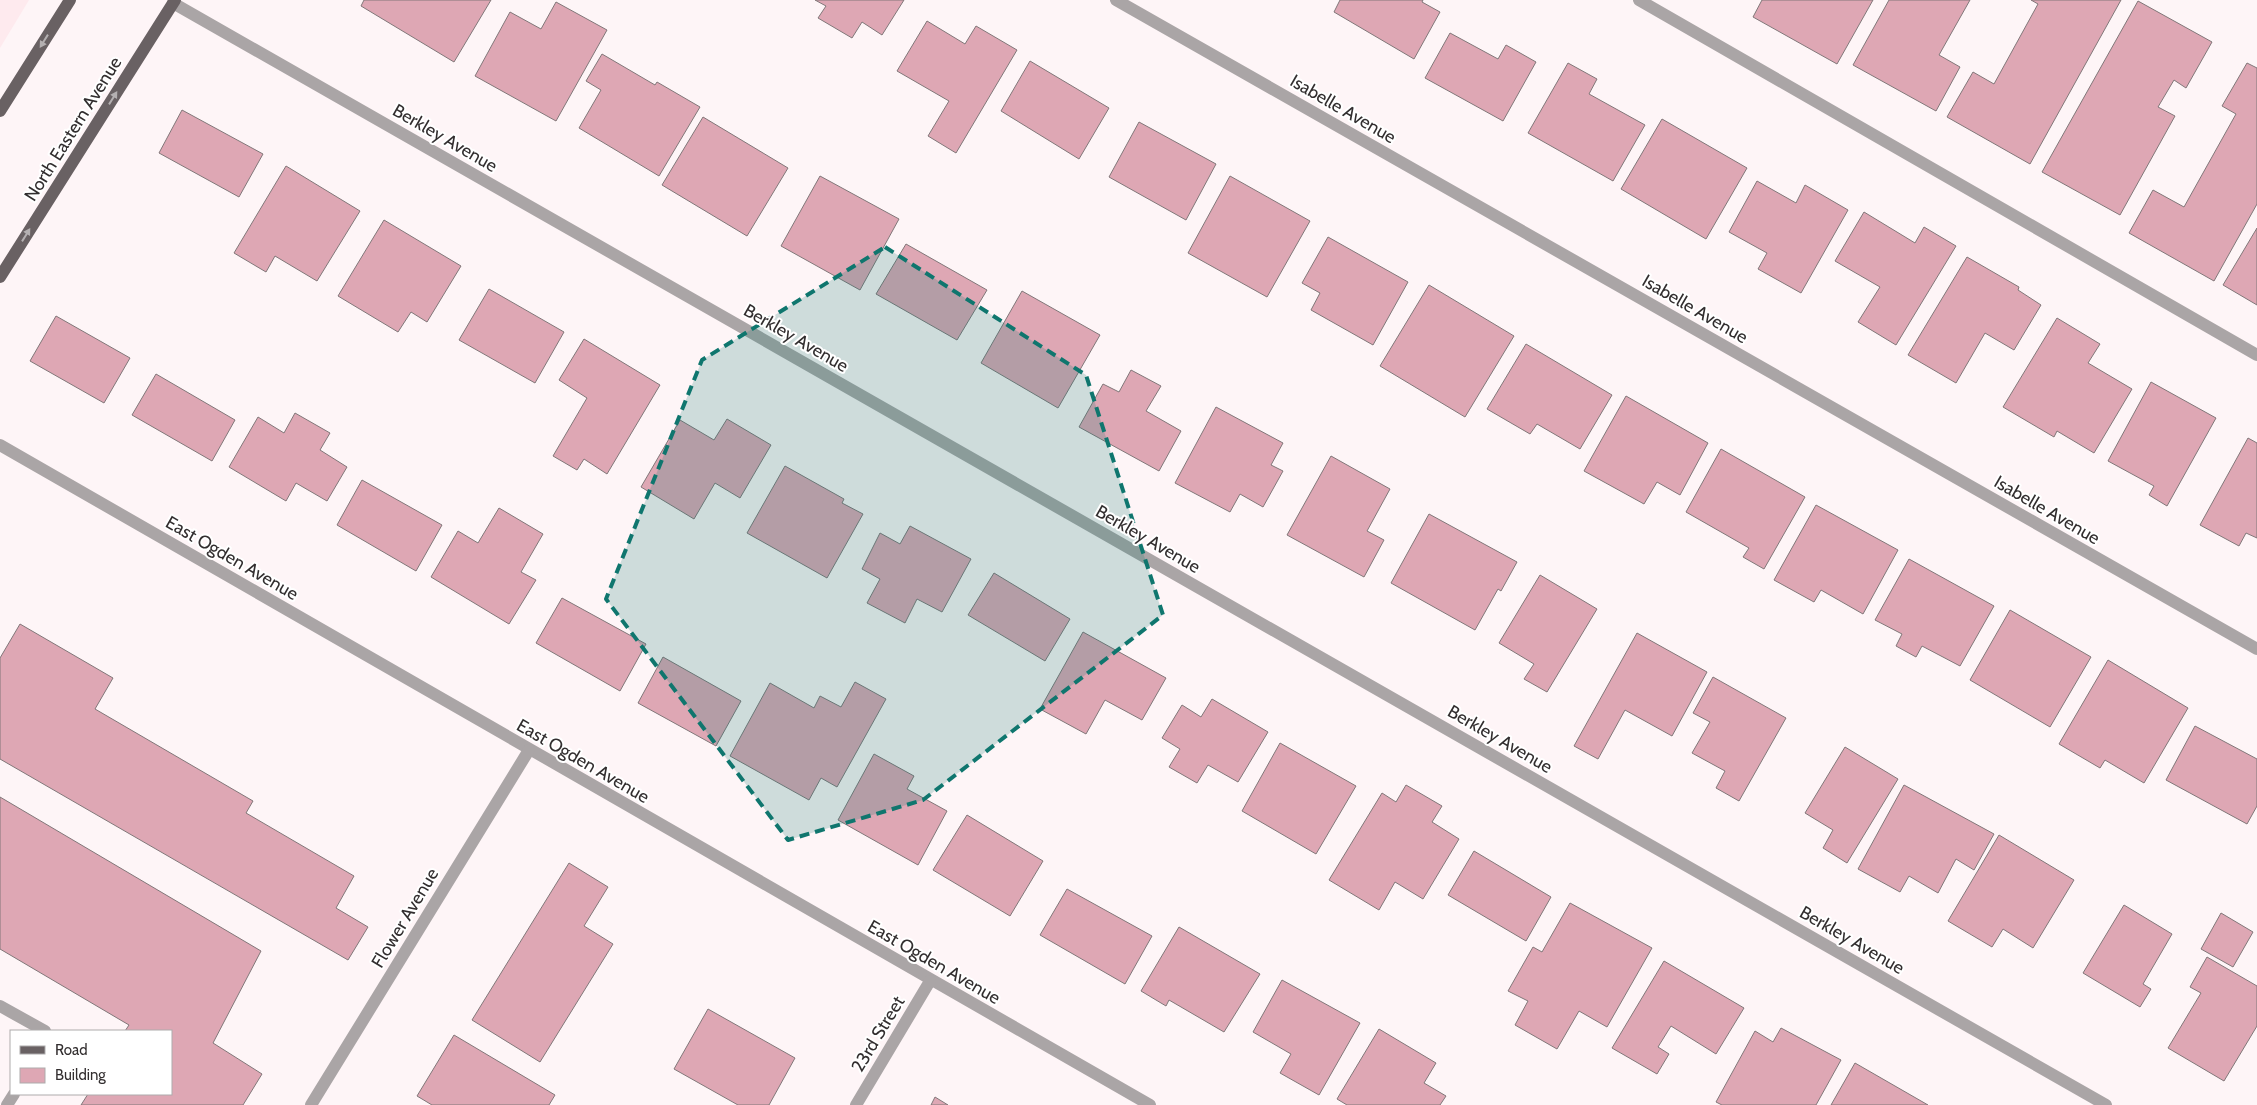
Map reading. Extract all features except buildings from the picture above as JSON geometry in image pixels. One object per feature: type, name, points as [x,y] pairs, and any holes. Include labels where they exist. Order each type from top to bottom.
[{"type":"main road","points":[[0,111],[70,0]]},
{"type":"main road","name":"North Eastern Avenue","points":[[0,277],[174,2]]},
{"type":"street","name":"Isabelle Avenue","points":[[1116,0],[2257,649]]},
{"type":"street","points":[[1639,0],[2257,354]]},
{"type":"street","name":"Berkley Avenue","points":[[174,2],[2106,1105]]},
{"type":"street","name":"East Ogden Avenue","points":[[0,445],[930,981],[1150,1105]]},
{"type":"street","name":"Flower Avenue","points":[[312,1105],[529,750]]},
{"type":"street","name":"23rd Street","points":[[856,1105],[930,981]]},
{"type":"street","points":[[0,1006],[43,1030]]},
{"type":"highlighted area","points":[[885,247],[1086,375],[1163,615],[923,800],[788,840],[606,599],[702,360]]},
{"type":"shaded area","points":[[0,0],[29,0],[0,48]]}]
